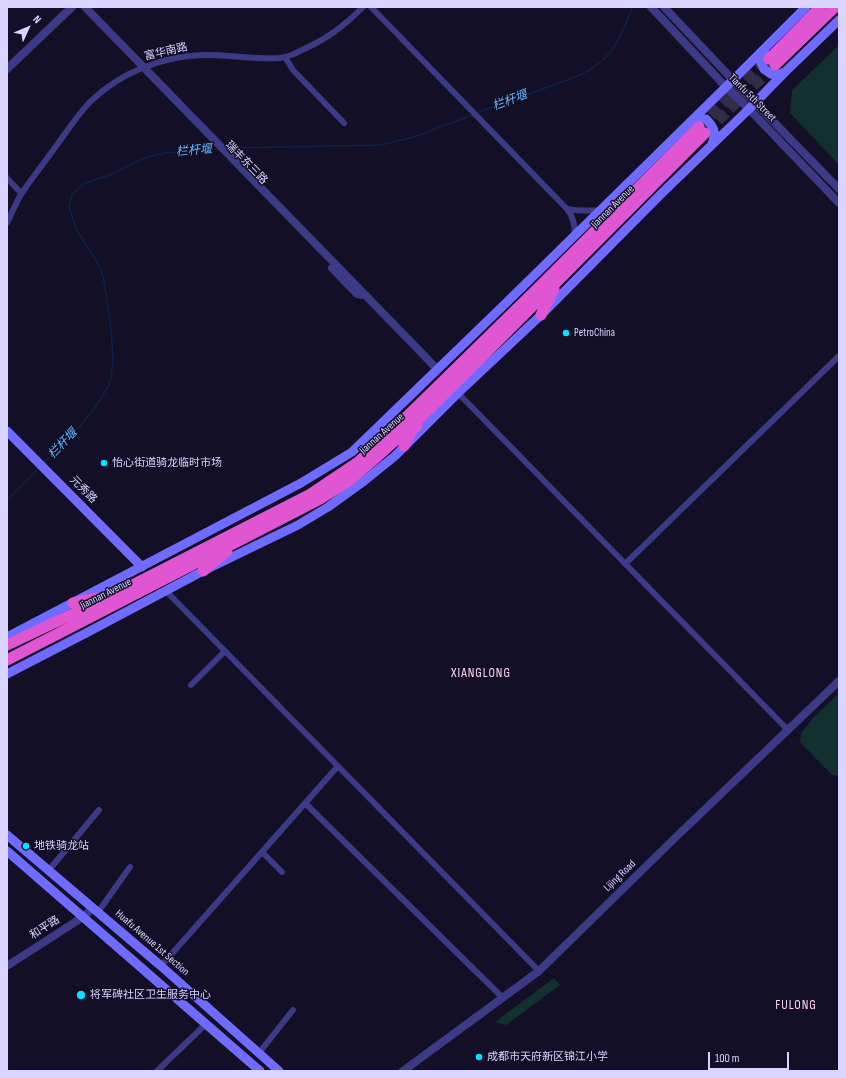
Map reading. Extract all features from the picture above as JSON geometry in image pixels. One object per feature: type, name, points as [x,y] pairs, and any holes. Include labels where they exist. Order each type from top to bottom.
[{"type":"highway","points":[[820,7],[772,62],[835,7]]},
{"type":"highway","name":"Jiannan Avenue","points":[[7,660],[241,538],[320,499],[350,480],[417,421],[559,280],[698,127]]},
{"type":"highway","name":"Jiannan Avenue","points":[[7,645],[115,594],[309,495],[358,462],[387,436],[538,288],[698,127]]},
{"type":"highway","points":[[541,315],[559,280]]},
{"type":"highway","points":[[404,446],[413,430],[457,381]]},
{"type":"highway","points":[[203,571],[241,538]]},
{"type":"highway","points":[[73,603],[115,594]]},
{"type":"main road","points":[[7,637],[301,483],[352,452],[601,210],[698,127],[726,87],[806,7]]},
{"type":"main road","points":[[7,674],[90,632],[203,571],[298,525],[328,507],[364,481],[395,456],[458,393],[541,315],[660,194],[712,146],[839,20]]},
{"type":"main road","points":[[766,47],[761,63],[764,69],[771,74],[776,75],[785,72]]},
{"type":"main road","points":[[698,127],[700,119],[706,119],[713,126],[715,135],[712,146]]},
{"type":"main road","name":"元秀路","points":[[7,431],[35,463],[139,568]]},
{"type":"main road","name":"元秀路","points":[[7,439],[35,463]]},
{"type":"main road","name":"Huafu Avenue 1st Section","points":[[7,835],[161,966],[279,1071]]},
{"type":"main road","points":[[7,851],[260,1071]]},
{"type":"street","points":[[7,69],[72,7]]},
{"type":"street","name":"瑞丰东三路","points":[[78,7],[141,68],[365,294],[437,370]]},
{"type":"street","name":"瑞丰东三路","points":[[85,7],[141,68]]},
{"type":"street","name":"富华南路","points":[[7,222],[22,193],[79,115],[103,90],[141,68],[164,60],[204,55],[280,58],[295,54],[336,32],[363,7]]},
{"type":"street","points":[[371,7],[571,213],[575,227],[575,235]]},
{"type":"street","name":"Tianfu 5th Street","points":[[651,7],[726,87],[839,203]]},
{"type":"street","name":"Tianfu 5th Street","points":[[664,7],[839,189]]},
{"type":"street","points":[[285,57],[294,70],[344,123]]},
{"type":"street","points":[[7,178],[22,193]]},
{"type":"street","points":[[567,209],[589,211],[601,210]]},
{"type":"street","points":[[625,564],[839,356]]},
{"type":"street","points":[[458,393],[788,730]]},
{"type":"street","points":[[166,591],[539,971]]},
{"type":"street","points":[[191,685],[225,651]]},
{"type":"street","name":"Lijing Road","points":[[403,1071],[539,971],[839,681]]},
{"type":"street","points":[[161,966],[338,766]]},
{"type":"street","points":[[305,803],[503,998]]},
{"type":"street","points":[[48,870],[99,810]]},
{"type":"street","points":[[262,852],[282,872]]},
{"type":"street","points":[[96,910],[130,867]]},
{"type":"street","name":"和平路","points":[[7,966],[96,910]]},
{"type":"street","points":[[259,1053],[293,1010]]},
{"type":"street","points":[[158,1071],[206,1024]]},
{"type":"green space","points":[[839,45],[839,165],[790,113],[792,90]]},
{"type":"green space","points":[[839,693],[839,776],[832,775],[800,742],[801,733],[813,718]]},
{"type":"green space","points":[[554,978],[560,985],[506,1025],[495,1022]]},
{"type":"waterway","name":"栏杆堰","points":[[476,113],[573,78],[591,69],[610,53],[621,34],[633,7]]},
{"type":"waterway","name":"栏杆堰","points":[[227,148],[381,145],[414,137],[472,115]]},
{"type":"waterway","name":"栏杆堰","points":[[43,464],[74,433],[94,409],[108,387],[111,378],[113,360],[111,328],[103,275],[94,257],[76,229],[69,206],[72,194],[83,184],[109,175],[147,157],[165,153],[220,149]]},
{"type":"waterway","name":"栏杆堰","points":[[7,500],[39,468]]},
{"type":"tunnel","points":[[699,127],[769,59]]},
{"type":"tunnel","points":[[706,132],[775,65]]},
{"type":"place","name":"PetroChina","points":[[566,333]]},
{"type":"place","name":"怡心街道骑龙临时市场","points":[[104,463]]},
{"type":"place","name":"地铁骑龙站","points":[[26,846]]},
{"type":"place","name":"将军碑社区卫生服务中心","points":[[81,995]]},
{"type":"place","name":"成都市天府新区锦江小学","points":[[479,1057]]},
{"type":"district","name":"XIANGLONG","points":[[481,674]]},
{"type":"district","name":"FULONG","points":[[796,1006]]}]
